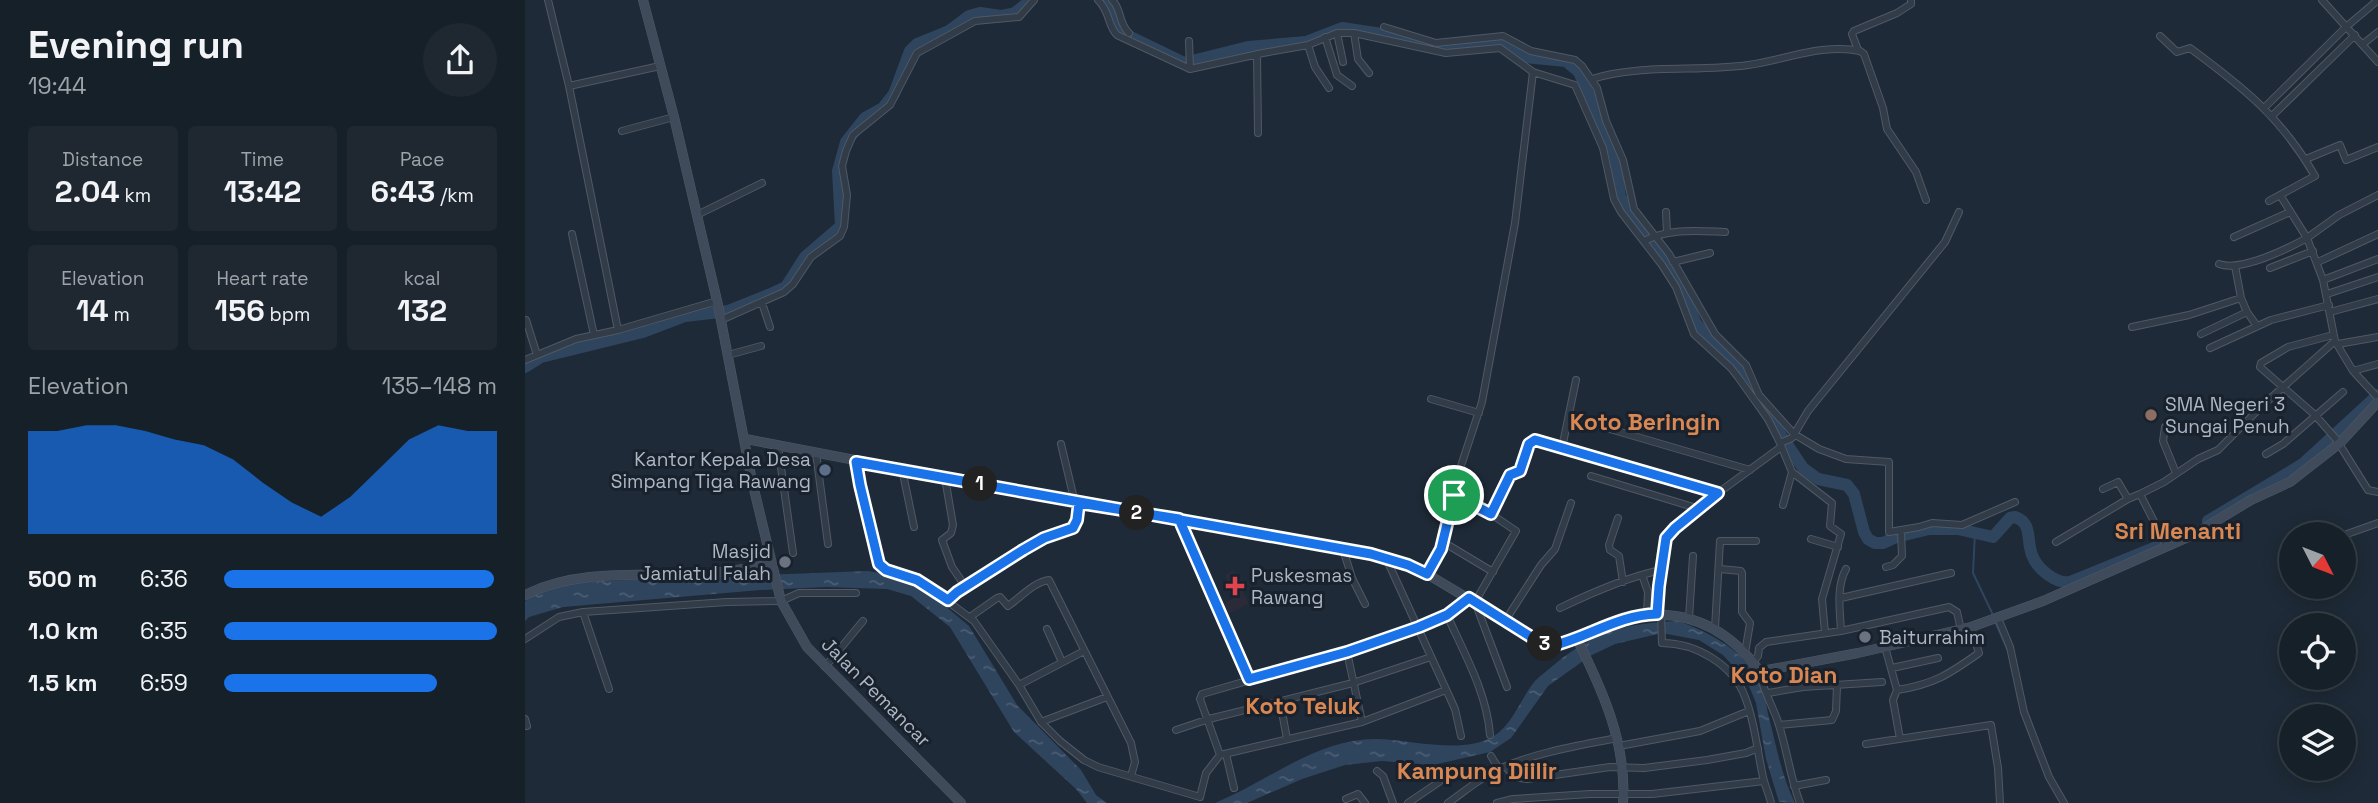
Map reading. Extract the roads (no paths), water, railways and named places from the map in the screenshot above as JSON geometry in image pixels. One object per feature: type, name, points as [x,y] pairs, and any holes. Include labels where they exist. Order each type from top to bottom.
[{"type":"main road","name":"Jalan Pemancar","points":[[643,0],[718,303],[771,567],[780,598],[797,633],[825,667],[961,803]]},
{"type":"main road","points":[[746,439],[856,462],[1386,558],[1427,574],[1546,645],[1578,639],[1609,623],[1657,616],[1689,618],[1714,628],[1745,653],[1756,666],[1885,648],[1971,627],[2043,601],[2165,543],[2193,535],[2251,500],[2290,482],[2377,404]]},
{"type":"main road","points":[[525,596],[560,582],[590,577],[721,573],[771,567]]},
{"type":"main road","points":[[1578,639],[1605,699],[1618,742],[1623,799]]},
{"type":"street","points":[[548,0],[569,86],[618,330]]},
{"type":"street","points":[[721,318],[784,292],[793,284],[811,257],[843,232],[847,195],[842,166],[846,151],[853,135],[890,105],[917,53],[975,21],[1019,18],[1034,0]]},
{"type":"street","points":[[1098,0],[1109,14],[1112,28],[1117,35],[1190,65],[1308,46],[1337,33],[1354,33],[1446,53],[1500,48],[1530,69],[1572,83],[1578,88],[1607,159],[1614,199],[1621,212],[1646,240],[1676,288],[1694,334],[1732,367],[1782,444],[1792,472],[1832,503],[1831,526],[1841,531],[1839,547],[1822,599],[1825,633]]},
{"type":"street","points":[[1112,0],[1119,10],[1123,27],[1129,33]]},
{"type":"street","points":[[1911,0],[1911,4],[1897,13],[1852,34],[1858,50],[1864,54],[1883,108],[1887,129],[1916,172],[1926,200]]},
{"type":"street","points":[[2322,0],[2378,62]]},
{"type":"street","points":[[2264,108],[2346,27],[2378,0]]},
{"type":"street","points":[[1384,27],[1436,43],[1503,36],[1530,52],[1575,60],[1592,79],[1623,160],[1634,209],[1673,262],[1712,330],[1746,365],[1755,389],[1793,436],[1846,459],[1889,462],[1889,532],[1901,534],[1932,523],[1962,525],[2015,502]]},
{"type":"street","points":[[2363,44],[2378,32]]},
{"type":"street","points":[[1337,33],[1343,62]]},
{"type":"street","points":[[1354,33],[1359,59],[1369,73]]},
{"type":"street","points":[[2160,36],[2177,52],[2190,48],[2242,87],[2295,142],[2315,176],[2269,201]]},
{"type":"street","points":[[2272,116],[2355,36]]},
{"type":"street","points":[[1325,37],[1337,75],[1352,86]]},
{"type":"street","points":[[1189,41],[1190,65]]},
{"type":"street","points":[[1308,46],[1315,67],[1329,88]]},
{"type":"street","points":[[1592,79],[1620,74],[1746,65],[1815,52],[1858,50]]},
{"type":"street","points":[[1427,574],[1443,542],[1457,478],[1479,413],[1499,318],[1515,223],[1530,52]]},
{"type":"street","points":[[1257,54],[1258,133]]},
{"type":"street","points":[[569,86],[660,66]]},
{"type":"street","points":[[622,131],[674,117]]},
{"type":"street","points":[[2306,159],[2340,145],[2346,160],[2378,147]]},
{"type":"street","points":[[697,215],[762,183]]},
{"type":"street","points":[[2280,195],[2307,238],[2318,262],[2335,340],[2353,371],[2372,391],[2377,404]]},
{"type":"street","points":[[2219,264],[2235,266],[2272,254],[2307,238],[2339,215],[2378,195]]},
{"type":"street","points":[[1666,212],[1667,233]]},
{"type":"street","points":[[1771,803],[1745,696],[1739,686],[1718,663],[1688,647],[1660,641],[1657,616],[1666,538],[1718,493],[1793,436],[1808,411],[1945,242],[1959,212]]},
{"type":"street","points":[[2234,237],[2290,212]]},
{"type":"street","points":[[1646,240],[1655,235],[1684,230],[1725,232]]},
{"type":"street","points":[[572,234],[594,335]]},
{"type":"street","points":[[2318,262],[2378,234]]},
{"type":"street","points":[[2270,268],[2313,251]]},
{"type":"street","points":[[1673,262],[1710,253]]},
{"type":"street","points":[[2323,280],[2378,259]]},
{"type":"street","points":[[2235,266],[2241,298],[2256,326]]},
{"type":"street","points":[[2327,294],[2378,278]]},
{"type":"street","points":[[2132,327],[2189,315],[2241,298]]},
{"type":"street","points":[[2210,348],[2271,320],[2378,299]]},
{"type":"street","points":[[525,360],[576,339],[718,303]]},
{"type":"street","points":[[762,303],[770,327]]},
{"type":"street","points":[[2201,334],[2247,312]]},
{"type":"street","points":[[526,320],[537,355]]},
{"type":"street","points":[[2378,337],[2288,346],[2260,363],[2262,370],[2315,415],[2336,438],[2368,489],[2378,492]]},
{"type":"street","points":[[2056,542],[2218,450],[2335,340]]},
{"type":"street","points":[[728,355],[761,346]]},
{"type":"street","points":[[1732,367],[1740,360]]},
{"type":"street","points":[[2353,371],[2378,364]]},
{"type":"street","points":[[1562,448],[1576,380]]},
{"type":"street","points":[[2266,454],[2283,444],[2343,392]]},
{"type":"street","points":[[1431,399],[1479,413]]},
{"type":"street","points":[[1569,417],[1750,470]]},
{"type":"street","points":[[2165,427],[2163,441],[2176,473]]},
{"type":"street","points":[[1491,514],[1510,475],[1520,471],[1531,441],[1535,440],[1718,493]]},
{"type":"street","points":[[948,600],[965,586],[1033,544],[1073,528],[1077,520],[1077,503],[1061,444]]},
{"type":"street","points":[[778,446],[793,553]]},
{"type":"street","points":[[816,453],[828,544]]},
{"type":"street","points":[[856,462],[879,564],[886,570],[917,580],[970,617],[1019,685],[1041,722],[1084,760],[1098,767],[1201,797],[1206,773],[1223,755],[1361,722],[1446,690]]},
{"type":"street","points":[[902,470],[914,527]]},
{"type":"street","points":[[1783,505],[1792,472]]},
{"type":"street","points":[[1591,476],[1700,509]]},
{"type":"street","points":[[945,478],[953,526],[951,533],[941,540],[952,567],[965,586]]},
{"type":"street","points":[[2103,489],[2118,482],[2128,499]]},
{"type":"street","points":[[2140,494],[2165,543]]},
{"type":"street","points":[[1234,788],[1200,699],[1202,694],[1347,652],[1419,627],[1472,600],[1493,572],[1516,531],[1491,514],[1454,495]]},
{"type":"street","points":[[1505,621],[1541,565],[1552,554],[1571,503]]},
{"type":"street","points":[[1618,518],[1609,545],[1610,550],[1619,556],[1623,582]]},
{"type":"street","points":[[1179,519],[1249,679]]},
{"type":"street","points":[[2356,531],[2378,523]]},
{"type":"street","points":[[1886,567],[1893,565],[1902,556],[1901,534]]},
{"type":"street","points":[[1811,539],[1839,547]]},
{"type":"street","points":[[1714,628],[1720,541],[1756,541]]},
{"type":"street","points":[[1443,542],[1493,572]]},
{"type":"street","points":[[1342,549],[1365,604]]},
{"type":"street","points":[[1689,618],[1693,556]]},
{"type":"street","points":[[1386,558],[1455,709],[1461,736]]},
{"type":"street","points":[[1720,569],[1741,570],[1742,573],[1742,612],[1751,623],[1745,653]]},
{"type":"street","points":[[1841,631],[1841,579],[1846,569]]},
{"type":"street","points":[[1560,608],[1587,595],[1661,570]]},
{"type":"street","points":[[1841,598],[1951,573]]},
{"type":"street","points":[[1642,575],[1657,616]]},
{"type":"street","points":[[970,617],[997,598],[1000,597],[1006,606],[1047,579],[1051,582],[1131,743],[1135,762],[1131,776]]},
{"type":"street","points":[[525,639],[548,622],[583,612],[780,598],[799,593],[856,593]]},
{"type":"street","points":[[1472,600],[1507,687]]},
{"type":"street","points":[[1798,803],[1779,724],[1756,666],[1759,648],[1766,642],[1841,631],[1949,607],[1957,612],[1961,629]]},
{"type":"street","points":[[583,612],[609,689]]},
{"type":"street","points":[[1447,615],[1489,717],[1490,735]]},
{"type":"street","points":[[1998,618],[2010,647],[2024,712],[2049,777],[2064,803]]},
{"type":"street","points":[[825,667],[863,621]]},
{"type":"street","points":[[1897,690],[1931,683],[1979,653],[1971,627]]},
{"type":"street","points":[[1048,629],[1062,662]]},
{"type":"street","points":[[1885,648],[1897,690],[1893,700],[1900,738]]},
{"type":"street","points":[[1019,685],[1084,650]]},
{"type":"street","points":[[1347,652],[1361,722]]},
{"type":"street","points":[[1176,730],[1209,719],[1353,683],[1431,657]]},
{"type":"street","points":[[1892,668],[1938,658]]},
{"type":"street","points":[[1768,693],[1791,688],[1882,682]]},
{"type":"street","points":[[1779,724],[1832,720],[1836,712],[1837,686]]},
{"type":"street","points":[[1041,722],[1107,697]]},
{"type":"street","points":[[1280,701],[1287,739]]},
{"type":"street","points":[[1448,803],[1475,782],[1502,768],[1550,751],[1700,731],[1749,711]]},
{"type":"street","points":[[1866,744],[1991,725],[1999,768],[2000,803]]},
{"type":"street","points":[[1491,756],[1514,777],[1527,779],[1610,767],[1644,768],[1707,760],[1746,753],[1758,748]]},
{"type":"street","points":[[1377,771],[1383,776],[1393,803]]},
{"type":"street","points":[[1794,786],[1826,780]]},
{"type":"street","points":[[1496,803],[1513,799],[1590,794],[1623,799],[1764,781]]},
{"type":"street","points":[[1408,803],[1439,782]]},
{"type":"street","points":[[1346,799],[1358,794],[1365,803]]},
{"type":"water","points":[[868,571],[902,577],[926,590],[969,626],[1017,705],[1081,770],[1096,795],[1107,803],[1087,803],[1076,789],[1014,732],[950,627],[911,596],[887,589],[826,587],[760,590],[563,607],[529,617],[525,621],[525,601],[544,591],[579,582]]},
{"type":"water","points":[[1678,621],[1725,644],[1753,671],[1763,689],[1779,759],[1795,803],[1779,802],[1766,759],[1756,703],[1747,681],[1723,655],[1699,640],[1662,633],[1615,644],[1590,656],[1548,686],[1511,738],[1490,752],[1433,765],[1382,761],[1345,765],[1302,779],[1247,803],[1215,803],[1294,762],[1334,745],[1378,739],[1453,746],[1482,742],[1501,731],[1537,679],[1584,644],[1598,636],[1627,627]]},
{"type":"waterway","points":[[525,367],[541,357],[643,332],[685,316],[728,311],[786,287],[805,257],[841,226],[838,171],[846,142],[865,118],[883,108],[894,94],[910,51],[917,44],[949,31],[969,16],[980,13],[1001,16],[1015,13],[1031,0]]},
{"type":"waterway","points":[[1104,0],[1122,33],[1184,63],[1248,47],[1306,42],[1342,28],[1408,38],[1433,48],[1501,43],[1523,57],[1566,61],[1579,72],[1615,156],[1620,197],[1679,281],[1696,324],[1740,365],[1760,404],[1803,468],[1818,479],[1847,485],[1854,494],[1868,539],[1883,543],[1929,529],[1958,529],[1993,537],[2010,518],[2015,517],[2027,528],[2030,549],[2038,565],[2053,578],[2065,582],[2161,545]]},
{"type":"waterway","points":[[2208,521],[2303,464],[2378,395]]},
{"type":"waterway","points":[[1975,532],[1973,573],[1993,615]]},
{"type":"waterway","points":[[1996,624],[2008,651]]},
{"type":"waterway","points":[[2016,687],[2018,699]]},
{"type":"place","name":"SMA Negeri 3 Sungai Penuh","points":[[2151,415]]},
{"type":"place","name":"Kantor Kepala Desa Simpang Tiga Rawang","points":[[825,470]]},
{"type":"place","name":"Masjid Jamiatul Falah","points":[[785,562]]},
{"type":"place","name":"Puskesmas Rawang","points":[[1235,586]]},
{"type":"place","name":"Baiturrahim","points":[[1865,637]]},
{"type":"district","name":"Koto Beringin","points":[[1645,422]]},
{"type":"district","name":"Sri Menanti","points":[[2178,531]]},
{"type":"district","name":"Koto Dian","points":[[1784,675]]},
{"type":"district","name":"Koto Teluk","points":[[1303,706]]},
{"type":"district","name":"Kampung Diilir","points":[[1477,771]]}]
